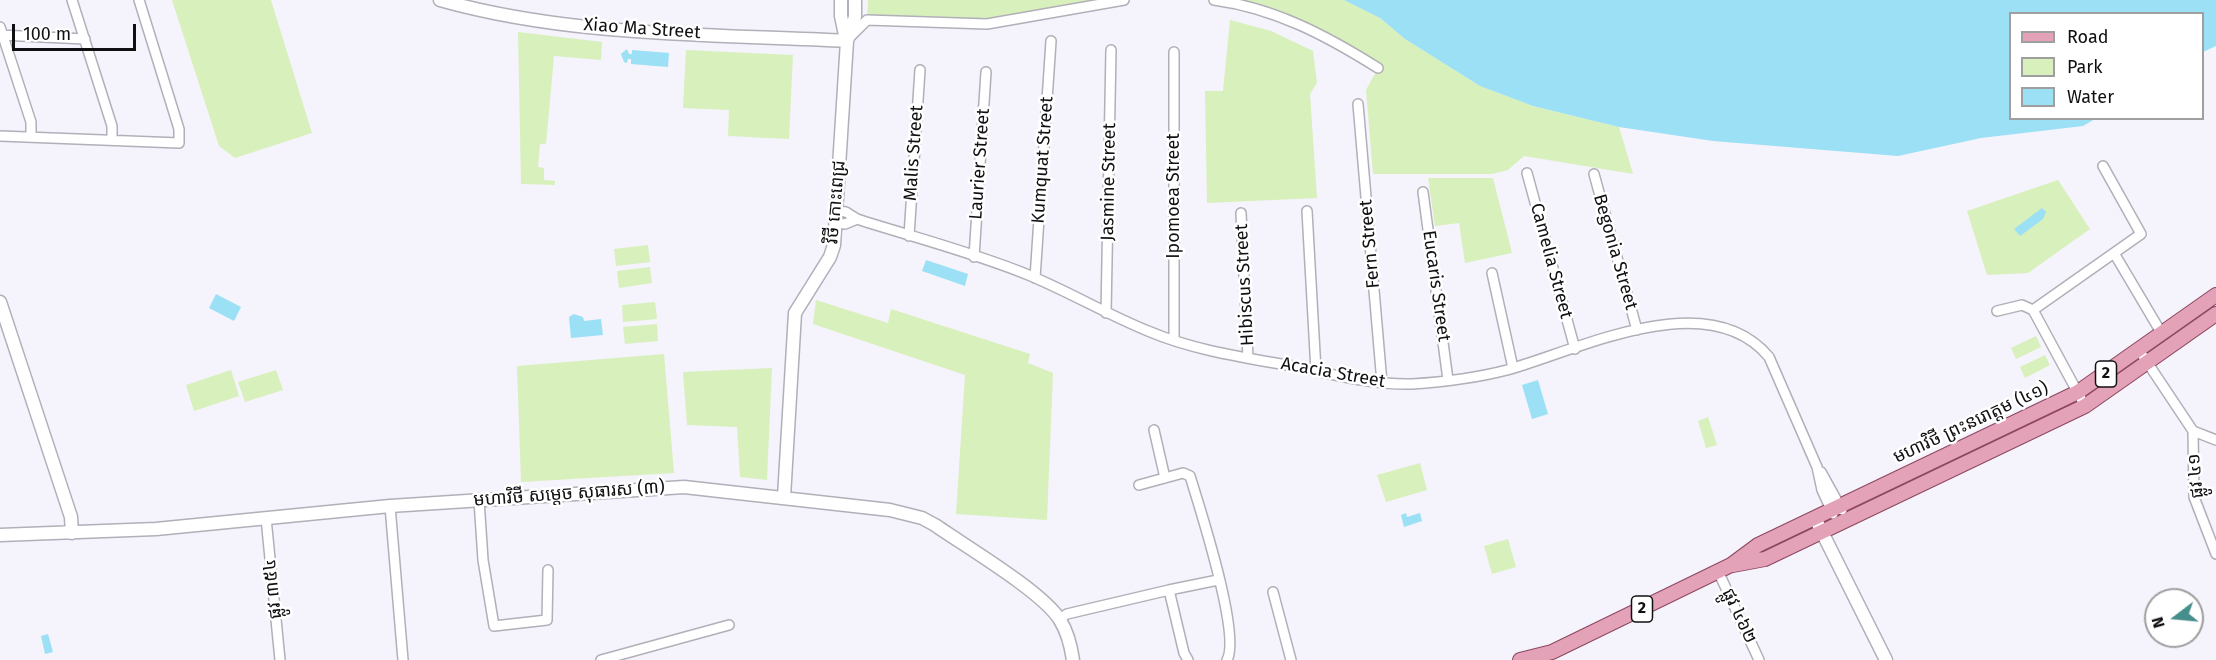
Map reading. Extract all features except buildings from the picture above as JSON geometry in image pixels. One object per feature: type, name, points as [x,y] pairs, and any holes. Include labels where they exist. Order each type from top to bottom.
[{"type":"main road","name":"Xiao Ma Street","points":[[440,0],[513,16],[568,24],[847,41]]},
{"type":"main road","name":"វិថី កោះពេជ្រ","points":[[841,0],[841,16],[847,41]]},
{"type":"main road","name":"វិថី កោះពេជ្រ","points":[[784,498],[795,314],[830,257],[836,217],[847,41],[855,17],[855,0]]},
{"type":"main road","name":"មហាវិថី ព្រះនរោត្តម (៤១)","points":[[1520,660],[1548,656],[1724,568],[1758,544],[2078,392],[2216,295]]},
{"type":"main road","points":[[0,302],[71,517],[72,533]]},
{"type":"main road","name":"មហាវិថី ព្រះនរោត្តម (៤១)","points":[[1724,568],[1765,559],[2085,406],[2148,364],[2216,314]]},
{"type":"main road","name":"មហាវិថី សម្តេច សុធារស (៣)","points":[[0,535],[156,529],[390,506],[684,487],[890,510],[922,518],[1032,593],[1059,619],[1068,637],[1073,660]]},
{"type":"main road","points":[[1815,518],[1886,660]]},
{"type":"street","points":[[72,0],[112,126],[112,140]]},
{"type":"street","points":[[0,136],[179,143],[179,129],[139,0]]},
{"type":"street","points":[[847,41],[867,20],[987,24],[1124,0]]},
{"type":"street","points":[[1214,0],[1232,2],[1292,21],[1336,42],[1378,68]]},
{"type":"street","points":[[31,137],[31,122],[1,33],[84,39]]},
{"type":"street","name":"Kumquat Street","points":[[1035,278],[1051,41]]},
{"type":"street","name":"Jasmine Street","points":[[1106,313],[1111,50]]},
{"type":"street","name":"Ipomoea Street","points":[[1174,52],[1174,340]]},
{"type":"street","name":"Malis Street","points":[[909,236],[920,70]]},
{"type":"street","name":"Laurier Street","points":[[974,257],[986,72]]},
{"type":"street","name":"Fern Street","points":[[1358,104],[1382,383]]},
{"type":"street","points":[[2033,310],[2141,234],[2103,166]]},
{"type":"street","name":"Camelia Street","points":[[1527,173],[1575,349]]},
{"type":"street","name":"Begonia Street","points":[[1594,174],[1637,330]]},
{"type":"street","name":"Eucaris Street","points":[[1423,192],[1448,380]]},
{"type":"street","points":[[1306,211],[1316,371]]},
{"type":"street","name":"Hibiscus Street","points":[[1241,213],[1248,358]]},
{"type":"street","name":"Acacia Street","points":[[836,217],[845,224],[857,219],[1035,278],[1106,313],[1174,340],[1248,358],[1382,383],[1448,380],[1514,368],[1637,330],[1678,323],[1702,323],[1742,333],[1758,344],[1776,371],[1842,522]]},
{"type":"street","points":[[2114,254],[2162,334]]},
{"type":"street","points":[[1492,273],[1514,368]]},
{"type":"street","points":[[1997,311],[2022,305],[2033,310],[2085,406]]},
{"type":"street","name":"ផ្លូវ ៤១","points":[[2139,350],[2193,431],[2194,497],[2216,554]]},
{"type":"street","points":[[1154,430],[1165,478]]},
{"type":"street","name":"ផ្លូវ ៤១","points":[[2193,431],[2216,440]]},
{"type":"street","points":[[1139,485],[1183,473],[1190,476],[1218,579],[1231,644],[1227,660]]},
{"type":"street","points":[[479,500],[483,560],[494,627],[547,620],[548,570]]},
{"type":"street","points":[[390,506],[403,660]]},
{"type":"street","name":"ផ្លូវ ៣៥៤","points":[[266,518],[280,660]]},
{"type":"street","name":"ផ្លូវ ៤៦២","points":[[1724,568],[1759,660]]},
{"type":"street","points":[[1059,619],[1067,614],[1218,579]]},
{"type":"street","points":[[1169,590],[1184,653],[1188,660]]},
{"type":"street","points":[[1274,592],[1291,660]]},
{"type":"street","points":[[601,660],[729,625]]},
{"type":"green space","points":[[172,0],[271,0],[312,133],[235,158],[219,146]]},
{"type":"green space","points":[[868,0],[1124,0],[987,24],[867,20]]},
{"type":"green space","points":[[1214,0],[1344,0],[1380,18],[1405,39],[1480,86],[1533,106],[1619,127],[1633,174],[1524,156],[1508,170],[1492,174],[1373,174],[1366,90],[1378,68],[1309,28]]},
{"type":"green space","points":[[1230,20],[1271,31],[1313,51],[1317,83],[1310,94],[1317,198],[1207,203],[1205,91],[1223,91]]},
{"type":"green space","points":[[518,32],[602,42],[601,60],[554,56],[546,144],[540,144],[538,167],[544,168],[544,180],[555,181],[555,185],[521,184]]},
{"type":"green space","points":[[686,50],[793,55],[789,139],[728,136],[729,110],[683,108]]},
{"type":"green space","points":[[1428,178],[1493,178],[1512,253],[1465,263],[1459,223],[1435,226]]},
{"type":"green space","points":[[2058,180],[2090,229],[2028,273],[1987,275],[1967,211]]},
{"type":"green space","points":[[648,245],[650,262],[616,266],[614,249]]},
{"type":"green space","points":[[650,267],[652,283],[619,288],[617,271]]},
{"type":"green space","points":[[816,300],[888,323],[891,309],[1030,354],[1028,363],[1053,373],[1047,520],[956,514],[965,375],[813,324]]},
{"type":"green space","points":[[655,302],[657,319],[623,322],[622,305]]},
{"type":"green space","points":[[657,324],[658,341],[625,344],[623,327]]},
{"type":"green space","points":[[2036,336],[2041,347],[2016,359],[2011,348]]},
{"type":"green space","points":[[664,354],[674,473],[521,482],[517,366]]},
{"type":"green space","points":[[2045,355],[2050,365],[2025,378],[2020,367]]},
{"type":"green space","points":[[772,368],[767,480],[740,477],[737,427],[687,425],[683,372]]},
{"type":"green space","points":[[231,370],[239,396],[194,411],[186,385]]},
{"type":"green space","points":[[276,370],[283,390],[245,402],[238,382]]},
{"type":"green space","points":[[1708,417],[1717,445],[1706,448],[1698,421]]},
{"type":"green space","points":[[1420,463],[1427,490],[1386,502],[1377,475]]},
{"type":"green space","points":[[1508,539],[1516,567],[1492,574],[1484,546]]},
{"type":"water","points":[[1344,0],[2216,0],[2216,46],[2204,52],[2204,12],[2009,12],[2009,120],[2093,120],[2083,126],[1981,138],[1898,156],[1713,141],[1619,127],[1533,106],[1480,86],[1405,39],[1380,18]]},
{"type":"water","points":[[627,49],[629,54],[632,54],[632,50],[669,53],[668,67],[631,64],[631,59],[628,59],[627,63],[624,62],[621,54]]},
{"type":"water","points":[[2042,208],[2046,212],[2043,219],[2020,236],[2014,229]]},
{"type":"water","points":[[926,260],[968,274],[965,286],[922,271]]},
{"type":"water","points":[[216,294],[241,307],[234,321],[209,308]]},
{"type":"water","points":[[574,314],[583,317],[584,321],[601,319],[603,335],[571,338],[569,317]]},
{"type":"water","points":[[1538,380],[1548,414],[1532,419],[1522,385]]},
{"type":"water","points":[[1406,513],[1407,517],[1420,513],[1422,521],[1404,527],[1401,515]]},
{"type":"water","points":[[48,634],[53,652],[45,654],[41,636]]}]
